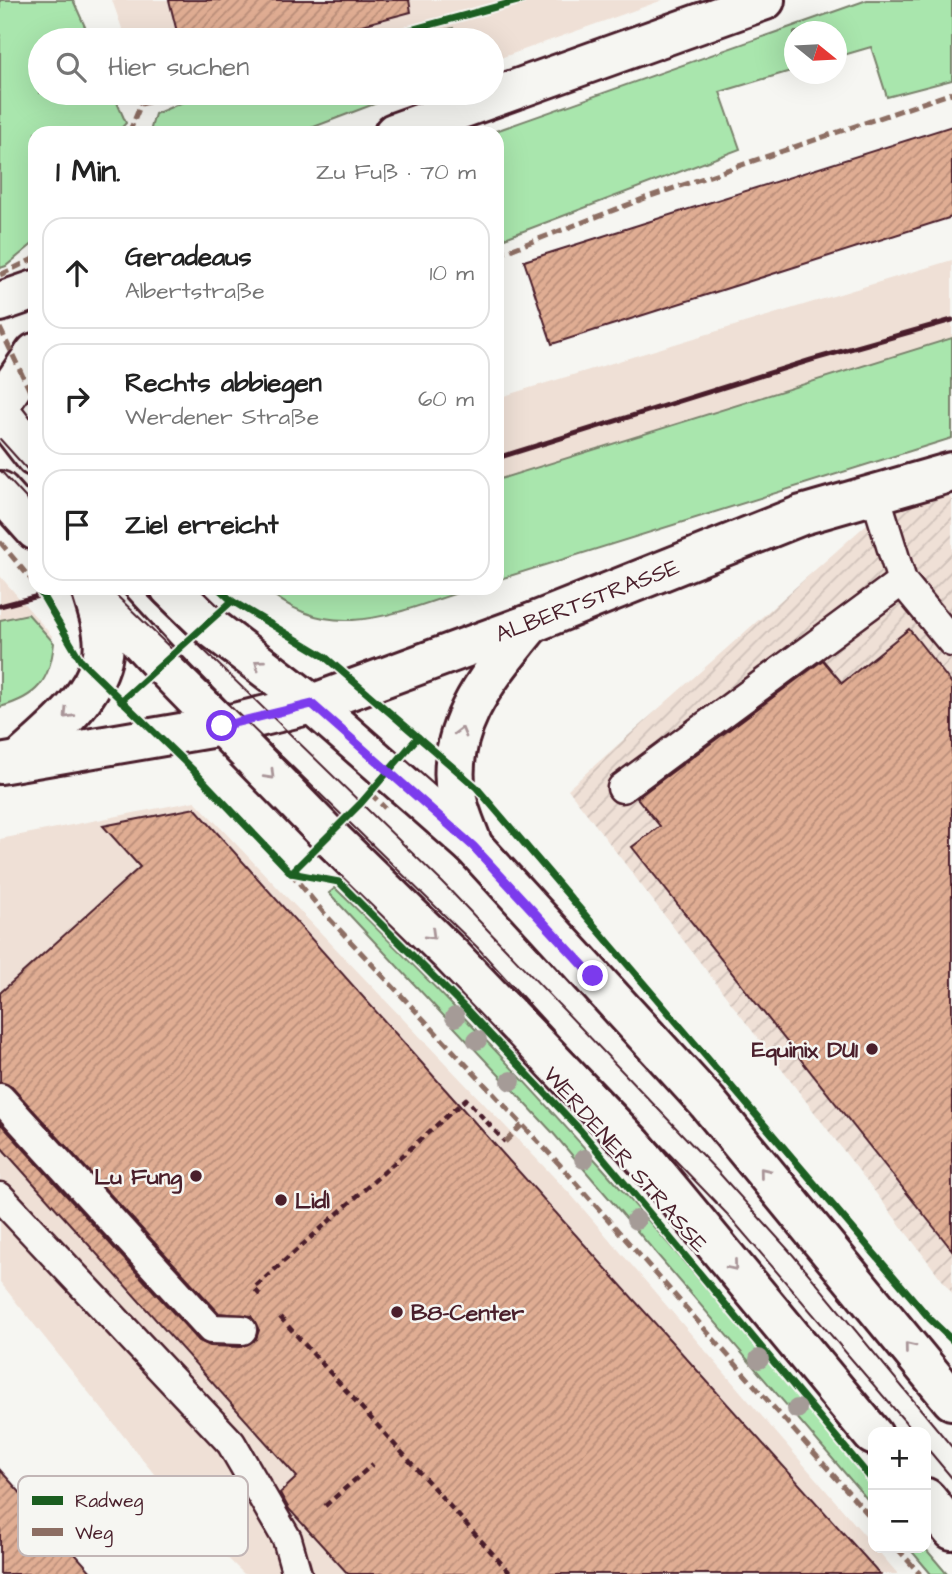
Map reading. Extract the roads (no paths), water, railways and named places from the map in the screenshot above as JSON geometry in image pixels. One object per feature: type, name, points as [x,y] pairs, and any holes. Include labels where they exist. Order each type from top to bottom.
[{"type":"main road","points":[[504,94],[765,0]]},
{"type":"main road","points":[[414,126],[472,105]]},
{"type":"main road","points":[[0,302],[28,292]]},
{"type":"main road","points":[[0,404],[28,363]]},
{"type":"main road","points":[[0,412],[28,448]]},
{"type":"main road","name":"ALBERTSTRASSE","points":[[10,762],[222,726],[312,704],[532,623],[802,515],[952,472]]},
{"type":"main road","points":[[0,491],[28,522]]},
{"type":"main road","points":[[10,762],[69,715],[86,693],[103,658],[103,631],[93,595]]},
{"type":"main road","name":"WERDENER STRASSE","points":[[97,595],[329,836],[451,954],[633,1145],[868,1429]]},
{"type":"main road","points":[[177,595],[207,624],[312,704],[473,846],[706,1102],[949,1391]]},
{"type":"main road","points":[[473,846],[457,800],[454,768],[460,732],[471,703],[532,623]]},
{"type":"main road","points":[[931,1504],[952,1530]]},
{"type":"lane","points":[[875,494],[902,581],[952,642]]},
{"type":"lane","points":[[622,788],[902,581]]},
{"type":"lane","points":[[0,1098],[211,1329],[242,1330]]},
{"type":"lane","points":[[0,1196],[231,1443],[287,1539],[297,1574]]},
{"type":"tram line","points":[[0,439],[28,470]]},
{"type":"tram line","points":[[0,470],[28,500]]},
{"type":"tram line","points":[[116,595],[477,947],[602,1084],[728,1215],[910,1427]]},
{"type":"tram line","points":[[147,595],[443,883],[720,1174],[793,1255],[952,1447]]},
{"type":"tram line","points":[[931,1453],[952,1478]]},
{"type":"railway","points":[[504,456],[811,360],[952,320]]},
{"type":"railway","points":[[0,606],[42,595]]},
{"type":"place","name":"Equinix DU1","points":[[872,1049]]},
{"type":"place","name":"Lu Fung","points":[[196,1176]]},
{"type":"place","name":"Lidl","points":[[281,1200]]},
{"type":"place","name":"B8-Center","points":[[397,1312]]}]
